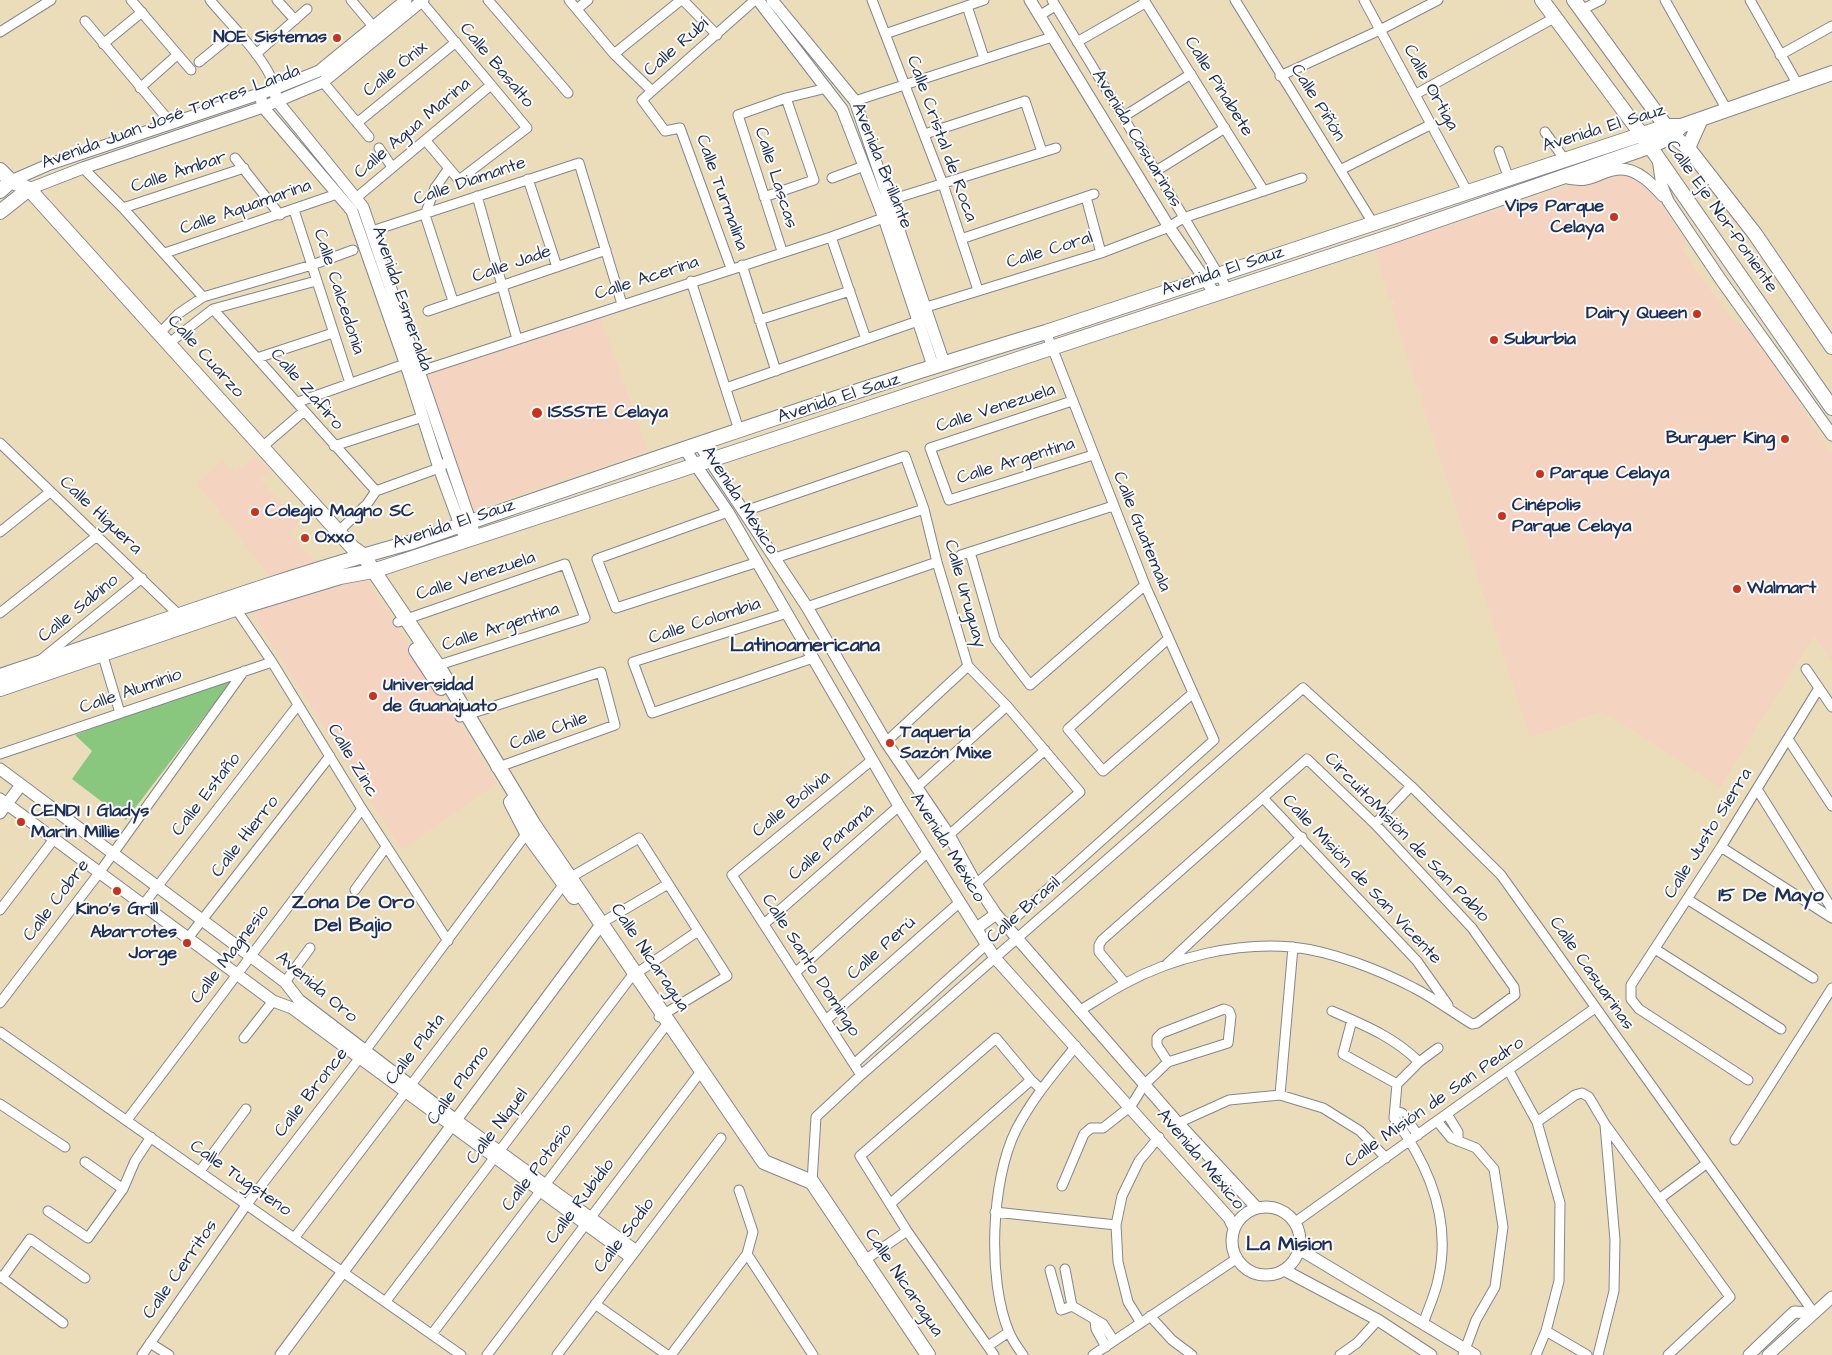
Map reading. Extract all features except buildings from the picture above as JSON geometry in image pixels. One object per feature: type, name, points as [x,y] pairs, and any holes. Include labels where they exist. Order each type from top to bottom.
[{"type":"main road","name":"Calle Eje Nor-Poniente","points":[[1542,0],[1642,135],[1832,408]]},
{"type":"main road","name":"Calle Eje Nor-Poniente","points":[[1578,5],[1755,234],[1832,347]]},
{"type":"main road","name":"Avenida El Sauz","points":[[0,689],[232,604],[357,554],[464,524],[684,448],[938,364],[1046,332],[1202,278],[1642,135],[1674,129],[1832,73]]},
{"type":"main road","points":[[1688,148],[1701,119]]},
{"type":"main road","name":"Avenida El Sauz","points":[[0,676],[178,614],[232,604],[340,577],[370,572],[695,466],[1521,192],[1649,147],[1674,129]]},
{"type":"main road","points":[[0,170],[11,181],[29,189]]},
{"type":"main road","points":[[1512,178],[1521,192]]},
{"type":"main road","name":"Avenida Juan José Torres Landa","points":[[0,191],[11,181]]},
{"type":"main road","name":"Avenida Juan José Torres Landa","points":[[0,212],[29,189]]},
{"type":"main road","name":"Calle Cuarzo","points":[[29,189],[357,554]]},
{"type":"main road","points":[[1378,222],[1389,237]]},
{"type":"main road","name":"Calle Nicaragua","points":[[357,554],[433,667],[567,880],[634,974],[700,1073],[758,1169],[811,1186],[928,1355]]},
{"type":"main road","name":"Calle Nicaragua","points":[[497,767],[527,833],[567,880]]},
{"type":"main road","name":"Calle Nicaragua","points":[[864,1261],[921,1355]]},
{"type":"street","points":[[2,28],[51,0]]},
{"type":"street","points":[[131,0],[191,70]]},
{"type":"street","points":[[210,0],[256,54],[272,77],[274,89]]},
{"type":"street","points":[[277,0],[295,20]]},
{"type":"street","points":[[351,0],[377,31]]},
{"type":"street","name":"Avenida Juan José Torres Landa","points":[[29,189],[83,168],[278,102],[323,82],[377,31],[406,0]]},
{"type":"street","points":[[488,0],[568,93]]},
{"type":"street","points":[[569,0],[614,54],[652,91]]},
{"type":"street","points":[[577,9],[588,0]]},
{"type":"street","points":[[614,54],[682,0],[717,35]]},
{"type":"street","name":"Calle Rubí","points":[[680,128],[665,131],[642,100],[757,0]]},
{"type":"street","name":"Avenida Brillante","points":[[757,0],[842,109],[864,166],[884,202]]},
{"type":"street","name":"Avenida Brillante","points":[[772,0],[855,101],[884,202],[938,364]]},
{"type":"street","name":"Calle Cristal de Roca","points":[[872,0],[904,85],[925,134],[978,290]]},
{"type":"street","points":[[885,34],[984,0]]},
{"type":"street","name":"Avenida Casuarinas","points":[[1030,0],[1169,228],[1202,278],[1215,294]]},
{"type":"street","name":"Calle Piñón","points":[[1235,0],[1280,76],[1340,170],[1378,222]]},
{"type":"street","name":"Calle Ortiga","points":[[1364,0],[1468,192]]},
{"type":"street","points":[[1280,76],[1380,30],[1438,0]]},
{"type":"street","points":[[1578,5],[1601,0]]},
{"type":"street","points":[[1665,0],[1726,110]]},
{"type":"street","points":[[1750,0],[1798,85]]},
{"type":"street","name":"Avenida Juan José Torres Landa","points":[[11,181],[50,164],[260,94],[319,71],[422,1]]},
{"type":"street","name":"Calle Basalto","points":[[422,1],[527,128],[459,180],[449,168]]},
{"type":"street","points":[[1077,42],[1145,1]]},
{"type":"street","name":"Calle Pinabete","points":[[1145,1],[1264,191]]},
{"type":"street","points":[[1039,16],[1054,3]]},
{"type":"street","name":"Avenida Casuarinas","points":[[1054,3],[1156,170],[1216,274],[1228,290]]},
{"type":"street","points":[[967,6],[984,58]]},
{"type":"street","points":[[256,54],[308,9]]},
{"type":"street","points":[[103,44],[142,12]]},
{"type":"street","points":[[1416,94],[1554,18]]},
{"type":"street","points":[[85,21],[171,123]]},
{"type":"street","points":[[1780,55],[1832,26]]},
{"type":"street","points":[[199,62],[236,32]]},
{"type":"street","points":[[855,101],[1052,36]]},
{"type":"street","name":"Calle Ónix","points":[[357,123],[456,42]]},
{"type":"street","points":[[140,88],[178,55]]},
{"type":"street","points":[[1123,117],[1190,74]]},
{"type":"street","points":[[323,82],[369,137]]},
{"type":"street","name":"Calle Agua Marina","points":[[356,198],[491,85]]},
{"type":"street","points":[[764,197],[814,180],[786,98],[826,88]]},
{"type":"street","name":"Avenida Esmeralda","points":[[274,89],[278,102],[363,207],[372,231],[412,370],[423,417],[439,468],[471,539]]},
{"type":"street","name":"Avenida Esmeralda","points":[[260,94],[263,107],[352,211],[412,370],[449,460],[464,524]]},
{"type":"street","name":"Calle Lascas","points":[[782,252],[738,115],[786,98]]},
{"type":"street","points":[[925,134],[1025,101],[1042,152]]},
{"type":"street","points":[[1340,170],[1432,124]]},
{"type":"street","name":"Calle Turmalina","points":[[680,128],[731,268]]},
{"type":"street","points":[[1156,170],[1224,128]]},
{"type":"street","points":[[1545,132],[1565,160]]},
{"type":"street","points":[[426,141],[449,168],[435,188],[425,215],[453,301]]},
{"type":"street","points":[[379,148],[392,167]]},
{"type":"street","points":[[884,202],[1056,148]]},
{"type":"street","points":[[1498,151],[1512,178]]},
{"type":"street","points":[[235,158],[280,215]]},
{"type":"street","points":[[1658,159],[1662,186],[1668,201]]},
{"type":"street","name":"Calle Diamante","points":[[372,231],[579,163],[606,250]]},
{"type":"street","points":[[832,178],[864,166]]},
{"type":"street","points":[[83,168],[165,253],[203,297]]},
{"type":"street","name":"Calle Ámbar","points":[[123,208],[244,168]]},
{"type":"street","points":[[322,177],[332,169]]},
{"type":"street","points":[[1564,177],[1578,182],[1621,169],[1650,182],[1668,201],[1721,280],[1832,434]]},
{"type":"street","name":"Calle Coral","points":[[920,309],[1101,253],[1169,228],[1183,218],[1302,178]]},
{"type":"street","points":[[528,179],[558,267]]},
{"type":"street","name":"Calle Aquamarina","points":[[165,253],[337,194]]},
{"type":"street","points":[[961,239],[1090,195],[1101,253]]},
{"type":"street","points":[[477,196],[518,339]]},
{"type":"street","name":"Calle Calcedonia","points":[[294,210],[350,383]]},
{"type":"street","name":"Calle Acerina","points":[[298,402],[350,383],[412,370],[518,339],[691,281],[831,237],[889,216]]},
{"type":"street","points":[[831,237],[866,339]]},
{"type":"street","points":[[164,339],[178,314],[203,297],[312,265],[353,250]]},
{"type":"street","points":[[606,250],[622,304]]},
{"type":"street","name":"Calle Jade","points":[[428,310],[606,250]]},
{"type":"street","name":"Calle Turmalina","points":[[742,265],[776,371]]},
{"type":"street","points":[[164,339],[213,309],[316,281]]},
{"type":"street","points":[[691,281],[739,430]]},
{"type":"street","points":[[759,320],[850,291]]},
{"type":"street","name":"Calle Zafiro","points":[[213,309],[376,491]]},
{"type":"street","name":"Avenida Brillante","points":[[920,309],[918,321],[938,364]]},
{"type":"street","points":[[726,388],[918,321]]},
{"type":"street","name":"Calle Guatemala","points":[[1005,927],[1214,740],[1145,585],[1046,332]]},
{"type":"street","points":[[257,358],[333,333]]},
{"type":"street","name":"Calle Venezuela","points":[[949,500],[930,448],[1072,401]]},
{"type":"street","points":[[261,448],[304,411]]},
{"type":"street","points":[[334,446],[423,417]]},
{"type":"street","name":"Avenida México","points":[[698,444],[776,558],[886,742],[950,835],[976,884],[1005,927],[1178,1123],[1257,1208]]},
{"type":"street","name":"Calle Higuera","points":[[2,447],[178,614]]},
{"type":"street","name":"Avenida México","points":[[684,448],[728,512],[899,806],[995,958],[1131,1106],[1230,1218],[1234,1228]]},
{"type":"street","name":"Calle Argentina","points":[[949,500],[1093,455]]},
{"type":"street","name":"Calle Uruguay","points":[[745,511],[905,456],[924,509],[937,562],[968,666],[1007,706],[1080,792],[976,884]]},
{"type":"street","points":[[338,532],[367,504],[376,491],[439,468],[449,460]]},
{"type":"street","points":[[0,532],[50,492]]},
{"type":"street","name":"Calle Uruguay","points":[[1113,506],[965,554],[995,639],[1030,686],[1145,585]]},
{"type":"street","points":[[776,558],[924,509]]},
{"type":"street","points":[[728,512],[597,559],[616,608],[758,562]]},
{"type":"street","points":[[0,613],[97,536]]},
{"type":"street","points":[[807,607],[937,562]]},
{"type":"street","name":"Calle Venezuela","points":[[402,620],[565,564]]},
{"type":"street","name":"Calle Argentina","points":[[433,667],[585,618],[565,564]]},
{"type":"street","name":"Calle Sabino","points":[[35,664],[142,578]]},
{"type":"street","name":"Calle Zinc","points":[[232,604],[272,662],[362,809],[448,941]]},
{"type":"street","name":"Calle Colombia","points":[[787,612],[632,662],[652,712],[813,658]]},
{"type":"street","points":[[1168,640],[1068,729],[1104,771],[1192,694]]},
{"type":"street","points":[[102,653],[120,713]]},
{"type":"street","name":"Calle Aluminio","points":[[0,754],[272,662]]},
{"type":"street","points":[[886,742],[968,666]]},
{"type":"street","points":[[1806,669],[1832,708]]},
{"type":"street","name":"Calle Cobre","points":[[0,1003],[99,873],[244,671]]},
{"type":"street","name":"Calle Chile","points":[[463,716],[601,672],[615,725],[497,767]]},
{"type":"street","name":"Calle Casuarinas","points":[[1303,688],[1410,786],[1501,875],[1814,1313]]},
{"type":"street","name":"Calle Brasil","points":[[811,1186],[816,1117],[861,1075],[1303,688]]},
{"type":"street","name":"Calle Justo Sierra","points":[[1748,1080],[1639,1009],[1630,999],[1631,985],[1721,847],[1819,688]]},
{"type":"street","name":"Calle Estaño","points":[[143,906],[298,704]]},
{"type":"street","points":[[916,788],[1007,706]]},
{"type":"street","points":[[1788,739],[1832,806]]},
{"type":"street","points":[[950,835],[1045,750]]},
{"type":"street","name":"Calle Hierro","points":[[188,938],[330,756]]},
{"type":"street","name":"CircuitoMisión de San Pablo","points":[[1125,983],[1099,952],[1102,940],[1264,799],[1307,759],[1375,824],[1472,928],[1514,987],[1515,995],[1510,1000],[1477,1023],[1472,1024],[1450,1009]]},
{"type":"street","name":"Calle Bolivia","points":[[732,874],[872,760]]},
{"type":"street","name":"Avenida Oro","points":[[0,769],[285,982],[299,1000],[362,1055]]},
{"type":"street","points":[[2,806],[22,785]]},
{"type":"street","points":[[1375,824],[1410,786]]},
{"type":"street","points":[[1757,789],[1832,909]]},
{"type":"street","name":"Calle Misión de San Vicente","points":[[1264,799],[1302,837],[1417,961],[1450,1009]]},
{"type":"street","name":"Avenida Oro","points":[[2,806],[54,839],[273,1000],[292,1008],[362,1055],[632,1253]]},
{"type":"street","name":"Calle Panamá","points":[[764,924],[899,806]]},
{"type":"street","name":"Calle Magnesio","points":[[127,1120],[362,809]]},
{"type":"street","name":"Calle Bronce","points":[[247,1204],[362,1055],[527,833]]},
{"type":"street","points":[[1164,966],[1302,837]]},
{"type":"street","points":[[567,880],[638,838],[727,976],[664,1021]]},
{"type":"street","points":[[0,910],[54,839]]},
{"type":"street","points":[[355,890],[386,847]]},
{"type":"street","points":[[1721,847],[1832,918]]},
{"type":"street","points":[[795,972],[928,852]]},
{"type":"street","name":"Calle Santo Domingo","points":[[732,874],[861,1075]]},
{"type":"street","name":"Calle Plata","points":[[295,1237],[567,880]]},
{"type":"street","points":[[600,926],[668,884]]},
{"type":"street","points":[[1687,899],[1813,978]]},
{"type":"street","name":"Calle Perú","points":[[826,1020],[960,902]]},
{"type":"street","points":[[977,928],[996,914]]},
{"type":"street","name":"Calle Plomo","points":[[281,1355],[600,926]]},
{"type":"street","points":[[634,974],[698,931]]},
{"type":"street","points":[[854,1064],[987,944]]},
{"type":"street","points":[[1079,1011],[1125,983],[1164,966],[1213,952],[1261,946],[1293,947],[1348,960],[1413,987],[1450,1009]]},
{"type":"street","points":[[1280,1095],[1293,947]]},
{"type":"street","points":[[285,982],[310,948]]},
{"type":"street","points":[[1655,949],[1781,1030]]},
{"type":"street","name":"Calle Níquel","points":[[386,1301],[634,974]]},
{"type":"street","points":[[1735,1140],[1832,988]]},
{"type":"street","points":[[244,1038],[273,1000]]},
{"type":"street","name":"Calle Misión de San Pedro","points":[[1294,1222],[1509,1071],[1595,1008]]},
{"type":"street","points":[[1062,1186],[1084,1134],[1091,1128],[1103,1128],[1131,1106],[1144,1084],[1168,1062],[1228,1043],[1231,1016],[1229,1011],[1224,1009],[1162,1033],[1157,1038],[1157,1045],[1168,1062]]},
{"type":"street","points":[[1332,1011],[1387,1036],[1404,1047],[1419,1062]]},
{"type":"street","points":[[1352,1020],[1343,1054],[1397,1084]]},
{"type":"street","name":"Calle Potasio","points":[[432,1334],[543,1188],[664,1021]]},
{"type":"street","name":"Calle Tugsteno","points":[[0,1032],[344,1271],[461,1355]]},
{"type":"street","points":[[994,1355],[907,1231],[860,1156],[996,1038],[1031,1080],[1041,1089]]},
{"type":"street","points":[[1023,1355],[1009,1332],[995,1274],[995,1212],[1001,1176],[1015,1132],[1041,1089],[1076,1046]]},
{"type":"street","points":[[1423,1324],[1438,1279],[1443,1229],[1431,1181],[1414,1137],[1394,1118],[1397,1084],[1419,1062],[1438,1048]]},
{"type":"street","points":[[1509,1071],[1537,1122],[1560,1202],[1558,1281],[1546,1331],[1536,1355]]},
{"type":"street","name":"Calle Rubidio","points":[[488,1355],[587,1220],[700,1073]]},
{"type":"street","points":[[890,1204],[1031,1080]]},
{"type":"street","points":[[1537,1122],[1575,1095],[1582,1093],[1589,1097],[1605,1124],[1730,1297],[1668,1355]]},
{"type":"street","points":[[1178,1123],[1229,1100],[1280,1095],[1323,1108],[1360,1130],[1386,1158]]},
{"type":"street","points":[[0,1104],[65,1148]]},
{"type":"street","points":[[200,1171],[246,1108]]},
{"type":"street","points":[[1447,1114],[1458,1132],[1458,1141]]},
{"type":"street","points":[[1299,1249],[1468,1353],[1476,1320],[1495,1287],[1503,1228],[1494,1169],[1476,1148],[1458,1141],[1436,1122]]},
{"type":"street","points":[[1598,1355],[1614,1290],[1615,1240],[1605,1124]]},
{"type":"street","points":[[48,1211],[88,1238],[123,1189],[135,1161],[151,1137]]},
{"type":"street","name":"Calle Sodio","points":[[557,1355],[632,1253],[721,1138]]},
{"type":"street","points":[[1141,1323],[1128,1302],[1118,1262],[1116,1225],[1122,1196],[1139,1161],[1159,1138]]},
{"type":"street","points":[[85,1162],[123,1189]]},
{"type":"street","points":[[1659,1198],[1706,1164]]},
{"type":"street","points":[[671,1355],[747,1254],[753,1232],[740,1190]]},
{"type":"street","name":"Calle Cerritos","points":[[142,1355],[247,1204]]},
{"type":"street","points":[[1270,1207],[1283,1211],[1294,1222],[1300,1236],[1299,1249],[1294,1261],[1284,1270],[1264,1275],[1245,1269],[1236,1259],[1232,1246],[1234,1228],[1243,1216],[1257,1208],[1270,1207]]},
{"type":"street","points":[[995,1212],[1116,1225]]},
{"type":"street","points":[[864,1261],[907,1231]]},
{"type":"street","points":[[63,1323],[1,1277],[30,1239],[84,1278]]},
{"type":"street","points":[[747,1254],[813,1355]]},
{"type":"street","points":[[1093,1355],[1236,1259]]},
{"type":"street","points":[[1072,1306],[1062,1310],[1051,1273],[1066,1270],[1072,1306],[1103,1324],[1114,1341]]},
{"type":"street","points":[[1284,1270],[1378,1320],[1432,1355]]},
{"type":"street","points":[[1768,1355],[1832,1297]]},
{"type":"street","points":[[595,1304],[667,1355]]},
{"type":"street","points":[[1749,1355],[1794,1312],[1814,1313]]},
{"type":"street","points":[[1150,1316],[1172,1340],[1192,1355]]},
{"type":"street","points":[[1340,1355],[1357,1343],[1378,1320]]},
{"type":"street","points":[[1095,1321],[1096,1329],[1106,1346]]},
{"type":"street","points":[[1546,1331],[1586,1355]]},
{"type":"street","points":[[988,1346],[1009,1332]]},
{"type":"street","points":[[150,1343],[169,1355]]},
{"type":"shaded area","name":"Parque Celaya","points":[[1621,174],[1635,179],[1650,190],[1687,243],[1682,250],[1732,320],[1752,331],[1800,396],[1799,405],[1832,456],[1832,661],[1814,636],[1720,787],[1602,711],[1530,738],[1421,400],[1424,397],[1422,390],[1418,391],[1391,305],[1395,304],[1393,298],[1389,299],[1375,249],[1608,175]]},
{"type":"shaded area","name":"ISSSTE Celaya","points":[[601,318],[648,451],[471,511],[427,375]]},
{"type":"shaded area","name":"Colegio Magno SC","points":[[255,456],[270,470],[260,479],[299,523],[290,533],[316,562],[270,577],[197,485],[222,460],[235,473]]},
{"type":"shaded area","name":"Universidad de Guanajuato","points":[[367,580],[497,783],[402,850],[250,610],[336,581]]},
{"type":"green space","points":[[236,675],[126,820],[72,779],[92,751],[75,735]]},
{"type":"place","name":"NOE Sistemas","points":[[337,38]]},
{"type":"place","name":"Vips Parque Celaya","points":[[1614,217]]},
{"type":"place","name":"Dairy Queen","points":[[1697,314]]},
{"type":"place","name":"Suburbia","points":[[1494,340]]},
{"type":"place","name":"ISSSTE Celaya","points":[[537,413]]},
{"type":"place","name":"Burguer King","points":[[1785,439]]},
{"type":"place","name":"Parque Celaya","points":[[1540,474]]},
{"type":"place","name":"Colegio Magno SC","points":[[255,512]]},
{"type":"place","name":"Cinépolis Parque Celaya","points":[[1502,516]]},
{"type":"place","name":"Oxxo","points":[[305,538]]},
{"type":"place","name":"Walmart","points":[[1737,589]]},
{"type":"place","name":"Universidad de Guanajuato","points":[[373,696]]},
{"type":"place","name":"Taquería Sazón Mixe","points":[[890,743]]},
{"type":"place","name":"CENDI 1 Gladys Marin Millie","points":[[21,822]]},
{"type":"place","name":"Kino’s Grill","points":[[117,891]]},
{"type":"place","name":"Abarrotes Jorge","points":[[187,943]]},
{"type":"district","name":"Latinoamericana","points":[[805,647]]},
{"type":"district","name":"15 De Mayo","points":[[1771,897]]},
{"type":"district","name":"Zona De Oro Del Bajio","points":[[353,916]]},
{"type":"district","name":"La Mision","points":[[1289,1246]]}]
